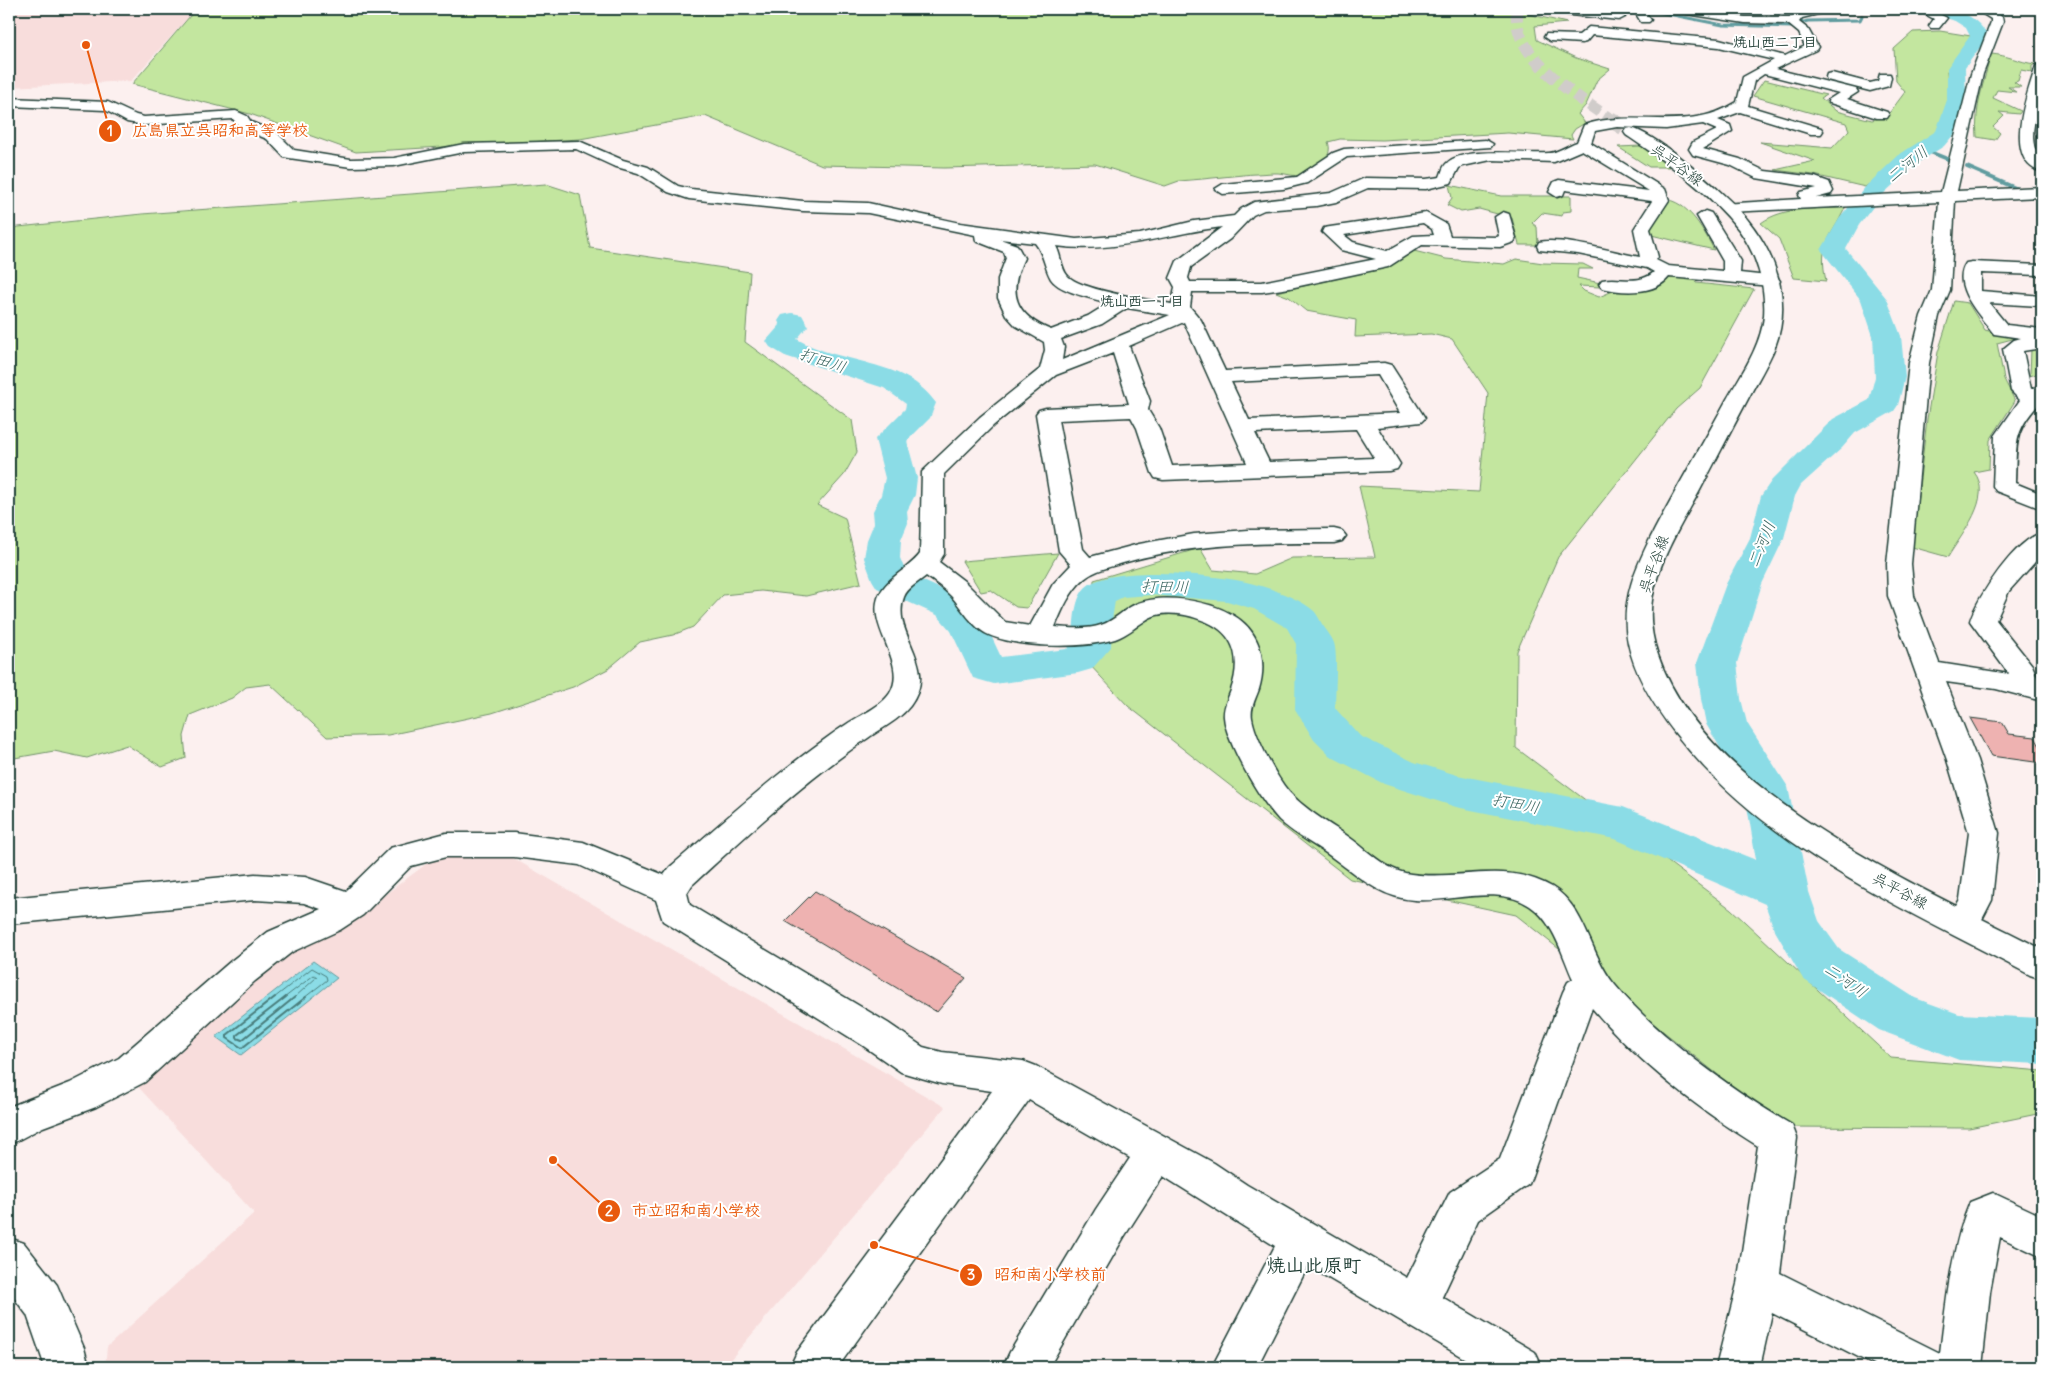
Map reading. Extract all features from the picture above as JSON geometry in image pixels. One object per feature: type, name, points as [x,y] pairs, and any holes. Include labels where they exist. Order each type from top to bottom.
[{"type":"street","points":[[1638,9],[1650,20],[1552,13],[1589,30],[1719,43],[1782,63],[1870,87],[1884,83],[1885,77]]},
{"type":"street","points":[[1683,9],[1745,20],[1794,21]]},
{"type":"street","points":[[1794,21],[1798,15],[1814,14],[1818,11],[1817,9]]},
{"type":"street","points":[[1920,9],[1941,18],[1935,26]]},
{"type":"street","points":[[1963,924],[1976,900],[1984,833],[1962,760],[1902,596],[1899,564],[1919,363],[1930,316],[1941,290],[1945,210],[1976,74],[1997,22],[1996,17],[1981,9]]},
{"type":"street","points":[[1554,158],[1576,147],[1590,128],[1600,124],[1668,125],[1703,119],[1738,107],[1744,102],[1748,78],[1812,47],[1804,31],[1793,23],[1794,21]]},
{"type":"street","points":[[1686,29],[1690,32],[1692,40]]},
{"type":"street","points":[[1550,37],[1582,39],[1589,30]]},
{"type":"street","points":[[1763,70],[1851,92],[1835,100],[1882,115]]},
{"type":"street","points":[[2042,70],[2035,88],[2037,112],[2036,157],[2042,167]]},
{"type":"street","points":[[9,102],[108,106],[132,119],[144,121],[236,115],[242,119],[245,125],[272,136],[289,154],[336,162],[394,162],[464,148],[578,145],[618,164],[643,170],[673,188],[689,194],[803,206],[868,208],[960,228],[1076,244],[1122,242],[1194,226],[1241,220]]},
{"type":"street","points":[[1738,107],[1816,131]]},
{"type":"street","points":[[1703,119],[1725,128],[1725,131],[1698,145],[1696,149],[1698,152],[1735,162],[1761,175],[1815,182],[1824,185],[1825,191],[1807,195],[1811,203]]},
{"type":"street","name":"呉平谷線","points":[[1631,132],[1676,162],[1733,212],[1746,228],[1762,256],[1771,280],[1773,315],[1765,348],[1662,538],[1646,577],[1638,613],[1640,635],[1647,661],[1664,697],[1687,732],[1723,770],[1764,806],[1807,837],[1854,866],[2042,965]]},
{"type":"street","points":[[1314,174],[1331,158],[1344,153],[1370,150],[1466,144],[1576,147],[1610,160],[1657,189],[1658,197],[1661,200],[1642,229],[1648,260],[1664,271],[1771,280]]},
{"type":"street","points":[[1436,164],[1454,164],[1491,156],[1610,160]]},
{"type":"street","points":[[316,173],[336,162]]},
{"type":"street","points":[[1261,469],[1192,320],[1181,308],[1184,287],[1179,278],[1183,265],[1241,220],[1247,212],[1260,205],[1316,202],[1336,197],[1365,183],[1426,184],[1446,180],[1454,164]]},
{"type":"street","points":[[1223,189],[1291,182],[1314,174],[1343,174],[1392,168]]},
{"type":"street","points":[[1557,192],[1559,185],[1658,197]]},
{"type":"street","points":[[1732,276],[1732,261],[1705,216],[1811,203],[2037,193]]},
{"type":"street","points":[[1184,287],[1262,287],[1290,283],[1382,263],[1408,245],[1419,240],[1500,242],[1508,238],[1503,217]]},
{"type":"street","points":[[1390,257],[1347,246],[1330,232],[1426,218],[1440,227],[1443,240]]},
{"type":"street","points":[[960,228],[1011,249],[1016,258],[1008,276],[1007,302],[1019,318],[1032,329],[1050,337],[1054,344],[1050,371]]},
{"type":"street","points":[[1039,238],[1049,249],[1059,278],[1069,285],[1124,302],[1184,313]]},
{"type":"street","points":[[1545,246],[1581,249],[1591,253],[1648,260],[1716,262]]},
{"type":"street","points":[[2042,270],[1972,266],[1972,293],[2000,330],[2042,335]]},
{"type":"street","points":[[1608,284],[1649,285],[1656,282],[1664,271]]},
{"type":"street","points":[[1974,296],[2042,301]]},
{"type":"street","points":[[1050,337],[1095,320],[1124,302]]},
{"type":"street","points":[[1184,313],[1119,344],[1050,371],[987,421],[933,472],[932,554],[892,596],[889,610],[906,662],[908,681],[903,694],[892,707],[837,745],[738,824],[681,876],[671,892],[675,912],[874,1034],[914,1061],[942,1068],[1023,1078],[1200,1176],[1232,1199],[1415,1307],[1476,1356],[1520,1367]]},
{"type":"street","points":[[2037,395],[2021,391],[2014,349],[2021,344],[2042,342]]},
{"type":"street","points":[[1119,344],[1140,401],[1138,410],[1148,428],[1163,473],[1389,464],[1363,422]]},
{"type":"street","points":[[1219,377],[1384,369],[1414,418],[1241,427]]},
{"type":"street","points":[[2037,395],[2021,411],[2006,436],[2004,486],[2042,502]]},
{"type":"street","points":[[1086,566],[1071,551],[1046,414],[1138,410]]},
{"type":"street","points":[[1039,635],[1054,601],[1073,576],[1086,566],[1158,545],[1211,537],[1334,536]]},
{"type":"street","points":[[2035,690],[1983,621],[1985,607],[2031,569],[2042,540]]},
{"type":"street","points":[[911,577],[953,584],[997,628],[1039,635],[1093,635],[1121,627],[1152,606],[1176,605],[1222,619],[1241,635],[1249,649],[1250,672],[1238,708],[1239,722],[1262,774],[1276,796],[1313,831],[1335,843],[1359,864],[1381,878],[1408,886],[1431,888],[1474,884],[1511,885],[1531,890],[1545,898],[1558,913],[1595,986],[1612,1008],[1697,1082],[1754,1124],[1778,1138],[1758,1284],[1738,1367]]},
{"type":"street","points":[[1929,670],[1997,680],[2035,690]]},
{"type":"street","points":[[9,1127],[30,1115],[83,1095],[132,1070],[243,971],[280,942],[328,921],[351,906],[401,857],[446,845],[514,845],[583,854],[671,892]]},
{"type":"street","points":[[9,912],[255,887],[305,890],[351,906]]},
{"type":"street","name":"呉平谷線","points":[[1963,924],[2042,952]]},
{"type":"street","points":[[1415,1307],[1464,1206],[1474,1196],[1501,1183],[1515,1171],[1580,992],[1595,986]]},
{"type":"street","points":[[812,1367],[1023,1078]]},
{"type":"street","points":[[1025,1367],[1110,1222],[1156,1153]]},
{"type":"street","points":[[1960,1367],[1969,1292],[1984,1216],[1993,1214],[2042,1237]]},
{"type":"street","points":[[1234,1367],[1300,1239]]},
{"type":"street","points":[[9,1258],[42,1300],[62,1348],[67,1367]]},
{"type":"street","points":[[1758,1284],[1924,1367]]},
{"type":"shaded area","points":[[9,9],[196,9],[131,81],[9,87]]},
{"type":"shaded area","points":[[506,854],[945,1107],[724,1367],[105,1367],[107,1347],[254,1213],[120,1067],[285,947],[367,908],[437,856]]},
{"type":"green space","points":[[196,9],[1525,9],[1528,14],[1567,23],[1535,26],[1537,40],[1576,58],[1610,69],[1597,80],[1586,105],[1578,114],[1585,123],[1575,129],[1571,135],[1573,139],[1508,133],[1382,140],[1340,139],[1328,142],[1328,156],[1323,163],[1315,170],[1305,174],[1296,176],[1278,173],[1250,174],[1179,181],[1165,186],[1095,164],[944,168],[822,165],[705,116],[580,139],[356,152],[250,114],[132,84]]},
{"type":"green space","points":[[1940,31],[1971,36],[1947,71],[1949,95],[1940,134],[1865,187],[1814,175],[1775,170],[1815,161],[1760,142],[1832,148],[1849,130],[1846,123],[1753,96],[1764,80],[1826,95],[1821,98],[1836,111],[1872,120],[1887,116],[1905,92],[1896,81],[1894,49],[1913,32]]},
{"type":"green space","points":[[1991,54],[2035,64],[2032,66],[2032,72],[2021,70],[2018,81],[2014,82],[2021,87],[2008,87],[2016,92],[1997,90],[1993,98],[2021,111],[2019,114],[1999,112],[2004,116],[1993,127],[2000,133],[1995,140],[1977,137],[1976,126],[1980,95]]},
{"type":"green space","points":[[1641,146],[1669,167],[1649,167],[1618,147]]},
{"type":"green space","points":[[546,184],[580,195],[590,248],[750,272],[745,342],[852,420],[857,452],[844,475],[817,505],[845,518],[861,583],[806,596],[761,591],[723,595],[693,627],[673,635],[640,642],[608,669],[573,687],[492,713],[388,735],[327,737],[270,684],[246,687],[232,698],[190,715],[184,736],[186,758],[162,767],[127,745],[87,758],[54,751],[9,759],[9,228],[142,214]]},
{"type":"green space","points":[[1449,185],[1501,196],[1571,196],[1571,211],[1563,212],[1562,216],[1542,213],[1532,223],[1537,227],[1538,245],[1519,245],[1512,218],[1479,209],[1461,212],[1447,205],[1452,198]]},
{"type":"green space","points":[[1669,200],[1684,207],[1690,213],[1714,250],[1647,234],[1659,211]]},
{"type":"green space","points":[[1845,208],[1827,242],[1823,258],[1826,281],[1794,278],[1779,239],[1761,223],[1790,211]]},
{"type":"green space","points":[[1414,251],[1446,259],[1504,264],[1516,259],[1543,263],[1583,264],[1593,269],[1578,269],[1577,278],[1605,284],[1600,287],[1579,286],[1584,291],[1599,297],[1622,287],[1669,272],[1692,275],[1696,283],[1754,289],[1700,388],[1676,409],[1558,557],[1517,651],[1516,748],[1731,909],[1891,1058],[2042,1071],[2042,1113],[1969,1128],[1784,1127],[1516,915],[1350,879],[1128,706],[1088,663],[1094,580],[1200,548],[1213,570],[1255,574],[1292,558],[1375,557],[1359,486],[1479,492],[1488,393],[1452,339],[1431,334],[1355,337],[1356,320],[1306,311],[1289,297],[1276,292],[1389,267]]},
{"type":"green space","points":[[1954,301],[1968,303],[1985,330],[2016,338],[1997,343],[2004,379],[2015,401],[1990,440],[1989,469],[1974,472],[1979,482],[1978,504],[1967,527],[1948,557],[1912,547],[1927,419],[1938,352]]},
{"type":"green space","points":[[2042,348],[2042,372],[2030,376],[2031,349]]},
{"type":"green space","points":[[1058,553],[1027,608],[1016,607],[991,590],[981,592],[962,561]]},
{"type":"water","points":[[313,961],[337,978],[241,1055],[216,1037]]},
{"type":"building","points":[[1970,718],[2002,722],[2009,734],[2035,737],[2042,750],[2042,763],[1991,756]]},
{"type":"building","points":[[815,891],[966,978],[937,1012],[785,921]]},
{"type":"waterway","name":"二河川","points":[[1785,892],[1766,787],[1727,724],[1721,699],[1717,663],[1744,584],[1767,538],[1778,496],[1788,480],[1831,441],[1844,426],[1883,405],[1890,377],[1887,336],[1874,299],[1833,250],[1839,237],[1856,212],[1875,190],[1908,159],[1932,145],[1945,133],[1950,124],[1956,100],[1956,68],[1961,58],[1979,36],[1972,25],[1966,21],[1955,15],[1935,9]]},
{"type":"waterway","points":[[1648,10],[1723,25],[1793,27]]},
{"type":"waterway","points":[[1796,24],[1808,21],[1860,20],[1862,16]]},
{"type":"waterway","points":[[1925,150],[1950,160]]},
{"type":"waterway","points":[[1967,167],[2020,190],[2042,195]]},
{"type":"waterway","name":"打田川","points":[[792,321],[794,326],[780,341],[795,350],[813,357],[894,382],[910,391],[921,403],[919,412],[891,439],[901,478],[898,495],[890,511],[891,523],[884,540],[882,558],[890,580],[950,607],[968,627],[987,669],[994,671],[1078,660],[1092,647],[1093,620],[1098,596],[1114,586],[1151,584],[1230,590],[1267,601],[1301,620],[1315,644],[1315,709],[1329,730],[1345,746],[1399,773],[1456,791],[1623,824],[1785,892]]},
{"type":"waterway","name":"二河川","points":[[1785,892],[1798,929],[1821,964],[1897,1014],[1959,1037],[2042,1041]]},
{"type":"tunnel","points":[[1518,9],[1518,26],[1524,42],[1534,58],[1565,88],[1612,120]]},
{"type":"tunnel","points":[[1610,119],[1631,132]]},
{"type":"place","name":"広島県立呉昭和高等学校","points":[[86,45]]},
{"type":"place","name":"市立昭和南小学校","points":[[553,1160]]},
{"type":"place","name":"昭和南小学校前","points":[[874,1245]]},
{"type":"district","name":"焼山西二丁目","points":[[1775,42]]},
{"type":"district","name":"焼山西一丁目","points":[[1142,301]]},
{"type":"district","name":"焼山此原町","points":[[1314,1265]]}]
